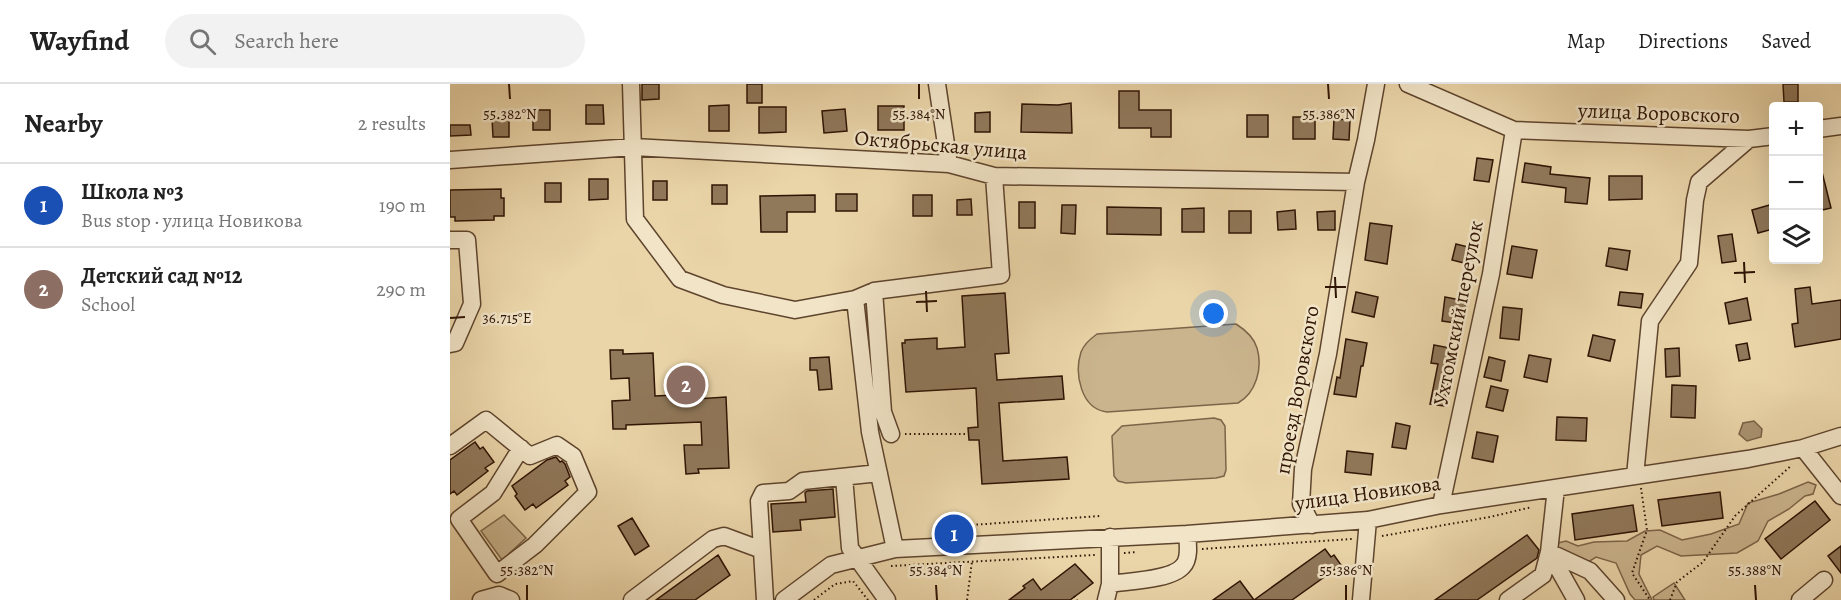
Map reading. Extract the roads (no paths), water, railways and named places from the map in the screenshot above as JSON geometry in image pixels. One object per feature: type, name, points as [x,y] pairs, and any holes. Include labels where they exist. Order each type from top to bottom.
[{"type":"street","points":[[631,84],[635,219],[680,279],[723,296],[795,310],[855,299],[874,291],[1001,275],[994,176]]},
{"type":"street","points":[[937,84],[949,164]]},
{"type":"street","name":"проезд Воровского","points":[[1312,525],[1301,504],[1303,469],[1328,354],[1356,182],[1376,84]]},
{"type":"street","name":"улица Воровского","points":[[1408,84],[1514,130],[1749,139],[1769,136]]},
{"type":"street","points":[[1823,128],[1841,126]]},
{"type":"street","name":"Ухтомский переулок","points":[[1441,505],[1491,274],[1514,130]]},
{"type":"street","points":[[1638,482],[1650,321],[1689,263],[1699,182],[1749,139]]},
{"type":"street","name":"Октябрьская улица","points":[[450,160],[633,147],[949,164],[994,176],[1356,182]]},
{"type":"street","points":[[450,240],[467,240],[472,304],[455,344],[450,344]]},
{"type":"street","points":[[874,291],[883,412],[891,434]]},
{"type":"street","points":[[855,299],[870,432],[896,549]]},
{"type":"street","points":[[450,446],[486,420],[521,448],[530,456],[557,445],[573,456],[588,492],[535,545],[497,574],[459,519],[494,493],[521,448]]},
{"type":"street","name":"улица Новикова","points":[[784,600],[831,566],[896,549],[1187,534],[1368,520],[1441,505],[1556,488],[1638,482],[1801,454],[1841,436]]},
{"type":"street","points":[[1801,454],[1841,496]]},
{"type":"street","points":[[765,600],[759,501],[763,493],[789,491],[803,480],[879,473]]},
{"type":"street","points":[[844,477],[850,548],[887,600]]},
{"type":"street","points":[[1508,600],[1543,575],[1549,552],[1556,488]]},
{"type":"street","points":[[1361,600],[1368,520]]},
{"type":"street","points":[[1110,537],[1108,592],[1173,574],[1184,565],[1188,549],[1187,534]]},
{"type":"street","points":[[632,600],[713,539],[724,536],[762,550]]},
{"type":"street","points":[[1549,552],[1576,600]]},
{"type":"street","points":[[1549,552],[1590,571],[1616,600]]},
{"type":"street","points":[[1800,600],[1824,580]]},
{"type":"street","points":[[481,600],[499,595],[512,600]]},
{"type":"place","name":"Детский сад №12","points":[[686,385]]},
{"type":"place","name":"Школа №3","points":[[954,534]]}]
